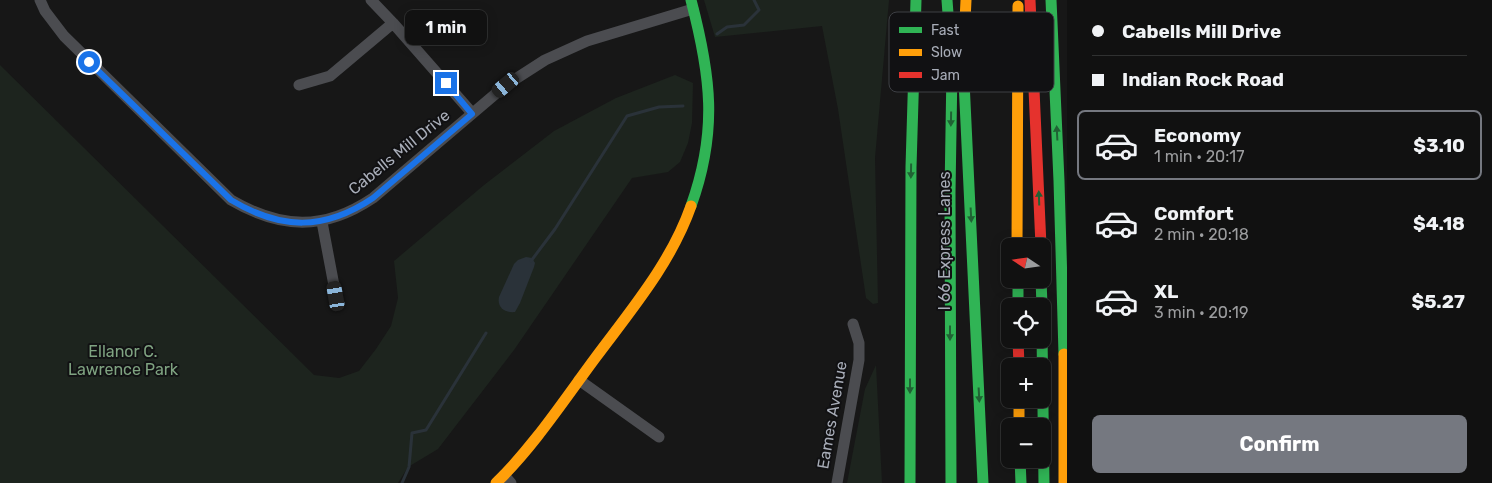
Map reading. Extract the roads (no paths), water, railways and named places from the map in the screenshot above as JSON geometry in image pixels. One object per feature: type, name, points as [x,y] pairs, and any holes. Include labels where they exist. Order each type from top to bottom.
[{"type":"main road","name":"Cabells Mill Drive","points":[[504,480],[646,288],[667,257],[684,224],[697,188],[706,153],[708,135],[708,77],[701,36],[692,5]]},
{"type":"main road","points":[[1054,67],[1063,269],[1064,483]]},
{"type":"main road","points":[[910,483],[911,177],[913,92]]},
{"type":"main road","points":[[951,483],[952,92]]},
{"type":"main road","name":"I 66 Express Lanes","points":[[962,92],[960,227],[962,483]]},
{"type":"main road","points":[[964,92],[983,483]]},
{"type":"main road","points":[[1017,92],[1018,238]]},
{"type":"main road","points":[[1034,92],[1040,238]]},
{"type":"main road","points":[[1063,269],[1067,312]]},
{"type":"main road","points":[[1042,348],[1044,483]]},
{"type":"main road","points":[[1020,468],[1021,483]]},
{"type":"street","name":"Cabells Mill Drive","points":[[40,0],[45,11],[64,36],[231,200],[246,209],[275,219],[322,222],[350,212],[373,198],[506,85],[526,71],[564,50],[692,5]]},
{"type":"street","points":[[371,0],[472,114]]},
{"type":"street","points":[[299,85],[330,76],[393,23]]},
{"type":"street","points":[[322,222],[336,296]]},
{"type":"street","name":"Eames Avenue","points":[[837,483],[859,360],[859,343],[853,324]]},
{"type":"street","points":[[579,380],[659,437]]},
{"type":"waterway","points":[[717,34],[727,27],[744,25],[759,10],[754,0]]},
{"type":"waterway","points":[[531,261],[555,229],[627,116],[659,107],[683,106]]},
{"type":"waterway","points":[[402,483],[409,467],[412,433],[426,430],[486,333]]},
{"type":"park label","name":"Ellanor C. Lawrence Park","points":[[123,360]]}]
